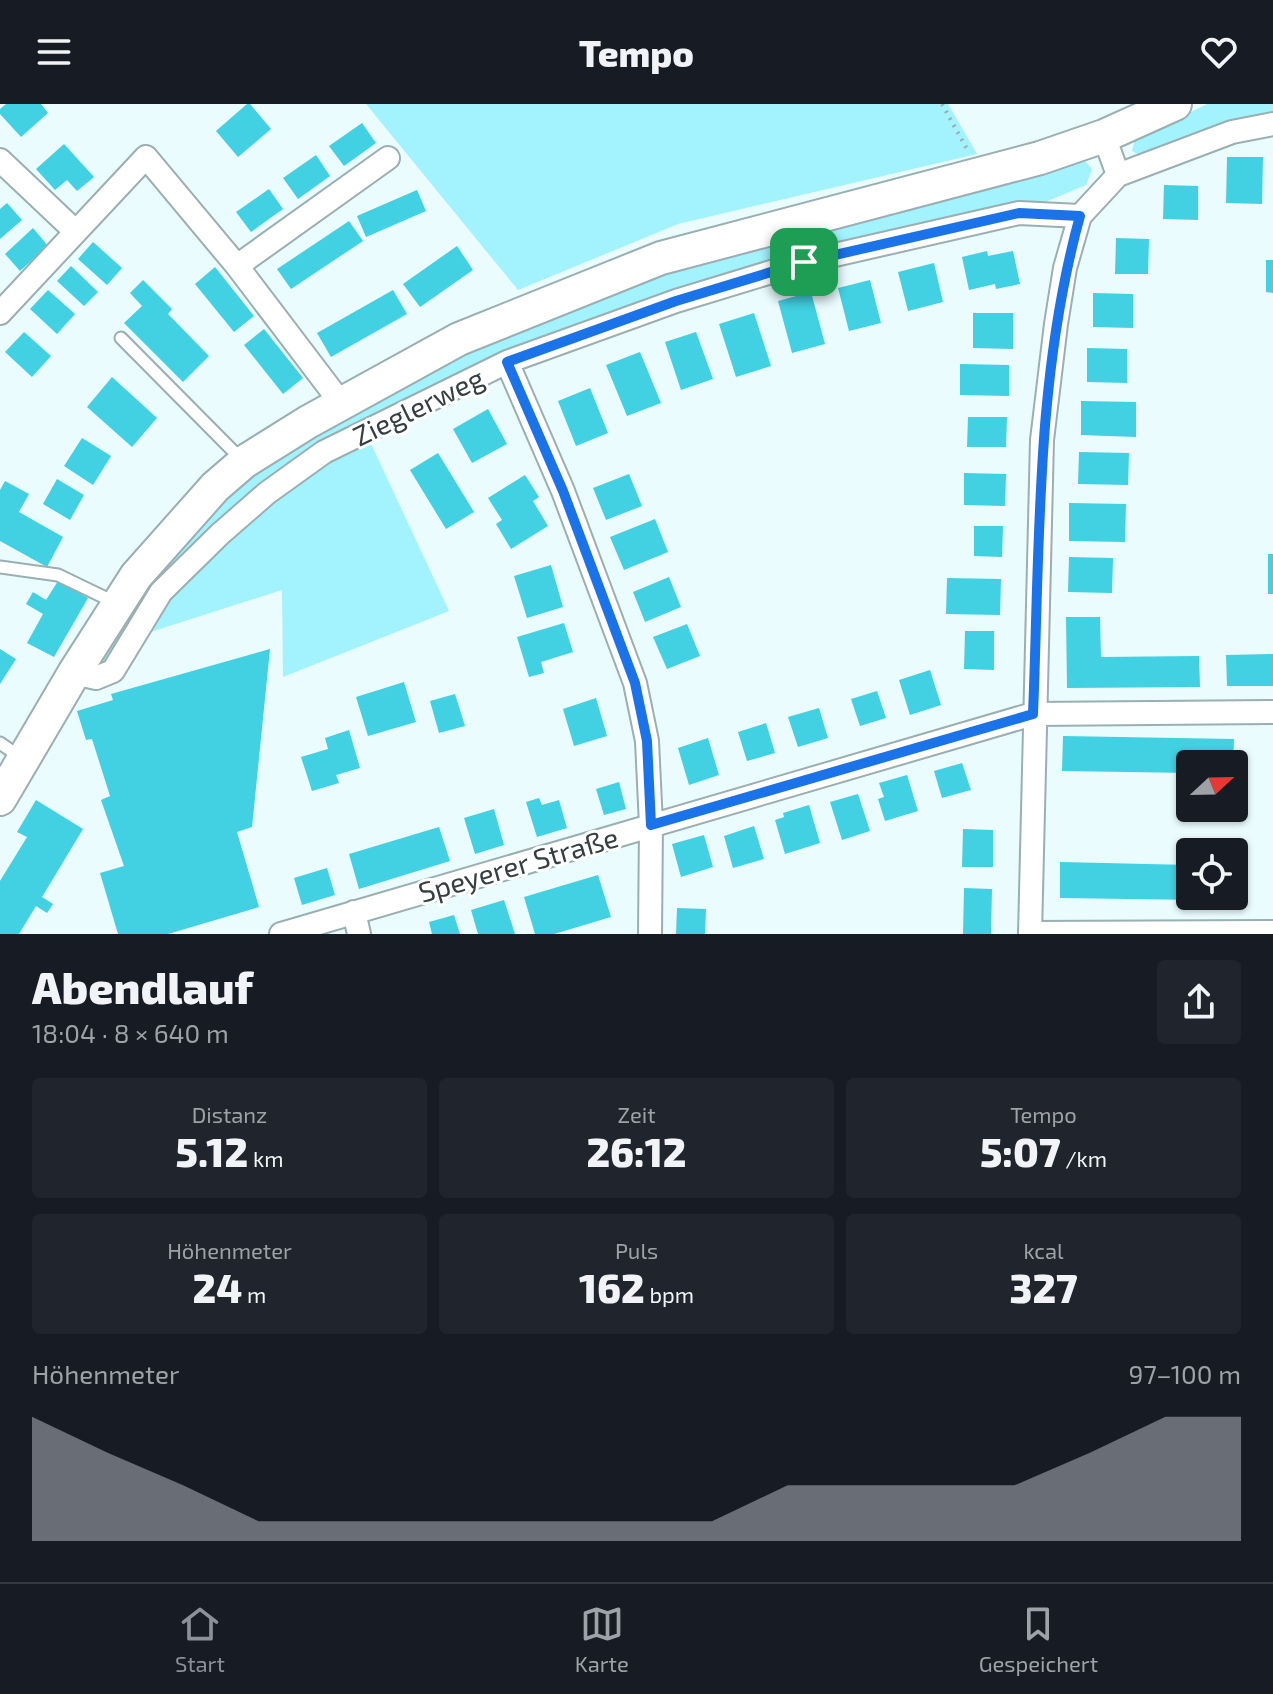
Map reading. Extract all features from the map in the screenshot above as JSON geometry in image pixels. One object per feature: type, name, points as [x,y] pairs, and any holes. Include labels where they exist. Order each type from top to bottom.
[{"type":"main road","points":[[0,799],[12,751],[74,673],[136,576],[215,487],[244,462],[341,403],[459,339],[661,258],[980,176],[1104,136],[1175,104]]},
{"type":"street","points":[[1273,124],[1232,132],[1118,175],[1080,216],[1065,268],[1046,396],[1033,714],[1030,933],[1273,932]]},
{"type":"street","points":[[1104,136],[1118,175]]},
{"type":"street","points":[[0,313],[146,157],[237,266],[341,403]]},
{"type":"street","points":[[237,266],[388,158]]},
{"type":"street","points":[[0,160],[75,231]]},
{"type":"street","name":"Zieglerweg","points":[[74,673],[96,678],[113,671],[161,592],[220,534],[278,485],[324,452],[507,362],[676,301],[804,262],[1019,213],[1080,216]]},
{"type":"street","points":[[507,362],[563,491],[635,683],[647,741],[651,825],[650,934]]},
{"type":"street","name":"Speyerer Straße","points":[[281,934],[357,923],[651,825],[1033,714],[1273,712]]},
{"type":"lane","points":[[121,338],[244,462]]},
{"type":"lane","points":[[0,567],[58,575],[118,604]]},
{"type":"path","points":[[942,104],[980,176]]},
{"type":"shaded area","points":[[366,104],[948,104],[977,154],[678,224],[518,290]]},
{"type":"shaded area","points":[[1207,104],[1273,104],[1273,115],[1207,131],[1145,158],[1132,151],[1135,140]]},
{"type":"shaded area","points":[[1085,161],[1092,169],[1086,185],[1019,213],[676,301],[366,433],[449,611],[283,677],[282,590],[135,637],[113,671],[74,673],[215,487],[341,403],[661,258],[980,176]]},
{"type":"building","points":[[6,104],[41,104],[48,113],[21,137],[0,114],[0,109]]},
{"type":"building","points":[[247,104],[271,129],[238,157],[216,131]]},
{"type":"building","points":[[362,123],[376,143],[344,166],[329,146]]},
{"type":"building","points":[[64,144],[94,177],[77,191],[67,180],[55,190],[36,169]]},
{"type":"building","points":[[316,155],[330,176],[298,199],[283,178]]},
{"type":"building","points":[[1227,157],[1263,157],[1262,204],[1226,203]]},
{"type":"building","points":[[1164,185],[1198,186],[1198,220],[1163,219]]},
{"type":"building","points":[[269,189],[283,209],[251,232],[236,212]]},
{"type":"building","points":[[417,190],[426,211],[366,237],[357,216]]},
{"type":"building","points":[[7,203],[22,220],[0,239],[0,209]]},
{"type":"building","points":[[349,221],[363,241],[291,289],[277,269]]},
{"type":"building","points":[[33,228],[48,246],[20,271],[5,254]]},
{"type":"building","points":[[1116,238],[1149,239],[1148,274],[1115,274]]},
{"type":"building","points":[[93,242],[122,268],[107,285],[78,259]]},
{"type":"building","points":[[457,246],[473,270],[420,307],[403,284]]},
{"type":"building","points":[[987,251],[988,256],[1013,251],[1020,284],[996,289],[995,284],[969,290],[962,257]]},
{"type":"building","points":[[1266,260],[1273,260],[1273,293],[1266,292]]},
{"type":"building","points":[[934,263],[943,302],[908,311],[898,272]]},
{"type":"building","points":[[71,266],[98,292],[84,306],[57,281]]},
{"type":"building","points":[[215,267],[254,316],[234,332],[195,284]]},
{"type":"building","points":[[143,280],[172,309],[168,314],[209,356],[183,382],[124,323],[142,306],[130,293]]},
{"type":"building","points":[[870,280],[881,323],[849,331],[838,288]]},
{"type":"building","points":[[48,290],[75,314],[57,334],[30,309]]},
{"type":"building","points":[[393,290],[407,314],[331,357],[317,333]]},
{"type":"building","points":[[811,292],[825,344],[792,353],[778,301]]},
{"type":"building","points":[[1093,293],[1133,294],[1133,328],[1093,327]]},
{"type":"building","points":[[754,313],[771,366],[736,377],[719,324]]},
{"type":"building","points":[[973,313],[1013,313],[1013,349],[973,348]]},
{"type":"building","points":[[264,329],[303,378],[283,394],[244,345]]},
{"type":"building","points":[[24,332],[51,356],[32,377],[5,352]]},
{"type":"building","points":[[696,332],[713,379],[681,390],[665,342]]},
{"type":"building","points":[[1087,348],[1127,349],[1127,383],[1087,382]]},
{"type":"building","points":[[640,352],[661,403],[627,416],[606,365]]},
{"type":"building","points":[[960,364],[1009,365],[1009,396],[960,395]]},
{"type":"building","points":[[112,377],[157,418],[132,447],[87,407]]},
{"type":"building","points":[[590,388],[608,433],[576,446],[558,401]]},
{"type":"building","points":[[1081,401],[1136,402],[1136,437],[1081,435]]},
{"type":"building","points":[[488,409],[507,444],[472,463],[453,429]]},
{"type":"building","points":[[968,417],[1007,417],[1006,447],[967,447]]},
{"type":"building","points":[[82,438],[111,456],[93,485],[64,466]]},
{"type":"building","points":[[1079,452],[1129,453],[1128,485],[1078,484]]},
{"type":"building","points":[[438,453],[474,512],[446,529],[410,470]]},
{"type":"building","points":[[964,473],[1006,474],[1005,506],[964,505]]},
{"type":"building","points":[[629,474],[642,506],[606,520],[593,488]]},
{"type":"building","points":[[525,475],[539,497],[533,501],[548,526],[511,549],[496,524],[502,520],[488,498]]},
{"type":"building","points":[[57,479],[84,495],[70,520],[43,504]]},
{"type":"building","points":[[5,481],[29,494],[19,512],[63,537],[47,567],[0,541],[0,490]]},
{"type":"building","points":[[1069,503],[1126,504],[1125,542],[1069,541]]},
{"type":"building","points":[[655,519],[668,552],[624,570],[610,537]]},
{"type":"building","points":[[974,526],[1003,526],[1002,557],[974,556]]},
{"type":"building","points":[[1268,554],[1273,554],[1273,594],[1268,594]]},
{"type":"building","points":[[1069,557],[1113,558],[1112,593],[1068,592]]},
{"type":"building","points":[[551,565],[563,607],[527,618],[514,576]]},
{"type":"building","points":[[669,577],[681,607],[645,622],[633,592]]},
{"type":"building","points":[[947,578],[1001,579],[1000,615],[946,614]]},
{"type":"building","points":[[58,581],[88,598],[54,657],[27,643],[43,614],[26,604],[33,592],[46,600]]},
{"type":"building","points":[[1066,617],[1100,617],[1101,657],[1199,656],[1200,687],[1067,688]]},
{"type":"building","points":[[564,623],[573,652],[541,662],[544,673],[529,677],[517,637]]},
{"type":"building","points":[[687,624],[700,656],[667,669],[653,637]]},
{"type":"building","points":[[965,631],[994,631],[994,670],[964,669]]},
{"type":"building","points":[[0,649],[16,659],[0,684]]},
{"type":"building","points":[[270,649],[252,827],[237,832],[259,907],[168,934],[118,934],[100,873],[124,866],[101,800],[110,796],[92,739],[86,740],[77,711],[113,700],[111,694]]},
{"type":"building","points":[[1273,654],[1273,686],[1227,686],[1226,655]]},
{"type":"building","points":[[930,670],[941,705],[910,715],[899,680]]},
{"type":"building","points":[[404,682],[416,722],[368,736],[356,697]]},
{"type":"building","points":[[877,691],[886,718],[860,726],[851,699]]},
{"type":"building","points":[[455,694],[465,726],[439,733],[430,701]]},
{"type":"building","points":[[596,698],[607,736],[574,746],[563,709]]},
{"type":"building","points":[[819,708],[828,738],[798,747],[788,717]]},
{"type":"building","points":[[766,723],[775,753],[747,761],[738,732]]},
{"type":"building","points":[[349,730],[360,768],[336,775],[339,783],[312,791],[301,757],[328,749],[325,738]]},
{"type":"building","points":[[1063,736],[1234,739],[1234,750],[1176,750],[1176,773],[1062,771]]},
{"type":"building","points":[[708,738],[719,775],[689,785],[678,748]]},
{"type":"building","points":[[962,763],[971,790],[942,798],[934,771]]},
{"type":"building","points":[[907,775],[918,811],[885,821],[878,799],[884,797],[879,783]]},
{"type":"building","points":[[619,782],[626,809],[604,815],[596,789]]},
{"type":"building","points":[[858,794],[870,831],[842,840],[830,802]]},
{"type":"building","points":[[539,798],[542,805],[559,800],[567,828],[537,837],[526,802]]},
{"type":"building","points":[[36,800],[83,829],[42,897],[53,904],[47,913],[36,906],[19,934],[0,934],[0,881],[27,837],[17,832]]},
{"type":"building","points":[[809,805],[820,843],[785,854],[775,820],[784,817],[783,813]]},
{"type":"building","points":[[494,809],[504,845],[475,854],[464,818]]},
{"type":"building","points":[[754,826],[764,859],[733,868],[724,836]]},
{"type":"building","points":[[439,827],[450,861],[359,889],[349,854]]},
{"type":"building","points":[[963,829],[993,830],[993,867],[962,867]]},
{"type":"building","points":[[704,835],[713,867],[681,877],[672,844]]},
{"type":"building","points":[[1060,862],[1176,865],[1176,900],[1060,898]]},
{"type":"building","points":[[327,868],[335,895],[302,905],[294,878]]},
{"type":"building","points":[[598,875],[611,917],[554,934],[535,934],[524,897]]},
{"type":"building","points":[[964,888],[992,889],[991,934],[963,934]]},
{"type":"building","points":[[504,900],[515,934],[478,934],[471,910]]},
{"type":"building","points":[[677,908],[706,909],[705,934],[676,934]]},
{"type":"building","points":[[454,915],[460,934],[432,934],[429,922]]},
{"type":"route","points":[[1019,213],[1080,216],[1065,268],[1047,382],[1042,440],[1033,714],[651,825],[647,741],[635,683],[563,491],[507,362],[676,301],[804,262],[1019,213]]}]
